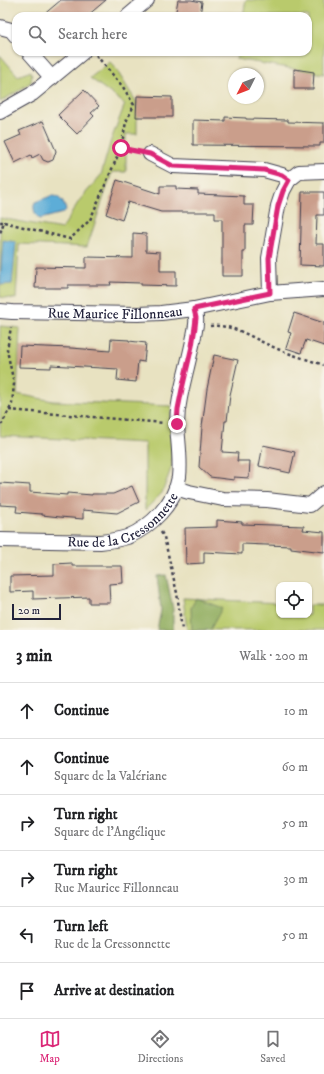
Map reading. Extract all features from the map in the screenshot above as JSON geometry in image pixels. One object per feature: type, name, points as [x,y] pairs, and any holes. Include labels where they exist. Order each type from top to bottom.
[{"type":"street","points":[[133,12],[147,0]]},
{"type":"street","points":[[0,27],[12,31]]},
{"type":"street","points":[[33,56],[52,78]]},
{"type":"street","points":[[0,112],[32,94],[79,56]]},
{"type":"street","points":[[150,154],[173,166],[264,170],[282,175],[289,180]]},
{"type":"street","points":[[270,293],[269,258],[278,206],[283,191],[289,180],[299,172],[324,171]]},
{"type":"street","name":"Rue Maurice Fillonneau","points":[[6,312],[161,313],[194,309],[270,293],[324,289]]},
{"type":"street","name":"Rue de la Cressonnette","points":[[0,540],[100,542],[115,540],[134,533],[152,521],[167,505],[176,488],[178,478],[178,409],[192,346],[196,318],[194,309]]},
{"type":"street","points":[[176,488],[223,499],[267,500],[310,505],[324,493]]},
{"type":"path","points":[[0,222],[70,238],[90,220],[121,148],[126,122],[134,105],[124,88],[96,56]]},
{"type":"path","points":[[121,148],[150,154]]},
{"type":"path","points":[[0,233],[4,222]]},
{"type":"path","points":[[0,424],[2,424],[12,404],[14,384],[7,350],[6,312]]},
{"type":"path","points":[[195,327],[217,325],[239,330],[271,346],[324,365]]},
{"type":"path","points":[[9,410],[177,424]]},
{"type":"path","points":[[152,521],[164,537],[177,593],[182,630]]},
{"type":"green space","points":[[246,0],[324,0],[324,74],[236,59],[237,56],[312,56],[312,12],[244,12]]},
{"type":"green space","points":[[0,55],[18,76],[31,71],[32,76],[31,82],[0,102]]},
{"type":"green space","points":[[110,62],[137,103],[137,134],[126,134],[126,172],[112,172],[87,247],[19,244],[16,299],[0,297],[0,218],[62,229],[79,201],[101,175],[111,140],[125,104],[90,78]]},
{"type":"green space","points":[[0,326],[20,328],[17,394],[53,401],[172,406],[172,466],[162,493],[145,510],[145,443],[0,436]]},
{"type":"green space","points":[[166,575],[173,609],[173,630],[157,630],[161,610],[157,576]]},
{"type":"green space","points":[[183,598],[276,603],[276,618],[312,618],[312,605],[324,605],[324,630],[187,630]]},
{"type":"green space","points":[[196,598],[222,608],[210,630],[192,630],[191,608]]},
{"type":"water","points":[[51,196],[61,200],[66,210],[63,213],[40,219],[34,211],[35,202]]},
{"type":"water","points":[[3,240],[16,242],[12,284],[0,285]]},
{"type":"building","points":[[61,0],[106,0],[92,12],[47,12]]},
{"type":"building","points":[[178,0],[202,2],[201,12],[176,12]]},
{"type":"building","points":[[294,69],[314,72],[313,89],[294,89]]},
{"type":"building","points":[[84,90],[99,106],[91,113],[94,116],[77,134],[58,115]]},
{"type":"building","points":[[137,96],[172,97],[172,117],[136,117]]},
{"type":"building","points":[[225,117],[324,123],[324,143],[320,143],[320,146],[193,145],[193,120],[225,121]]},
{"type":"building","points":[[43,121],[56,151],[53,160],[48,162],[43,160],[40,154],[32,158],[31,155],[15,163],[5,142],[21,135],[19,131]]},
{"type":"building","points":[[117,180],[160,194],[160,186],[176,186],[176,189],[198,190],[198,194],[244,196],[244,205],[254,205],[253,225],[245,225],[243,276],[222,276],[222,219],[215,219],[215,212],[161,212],[128,202],[122,220],[106,214]]},
{"type":"building","points":[[302,192],[324,192],[324,215],[317,215],[316,244],[324,244],[324,266],[300,265]]},
{"type":"building","points":[[133,233],[146,234],[146,251],[160,252],[160,271],[176,271],[176,286],[110,282],[111,285],[68,285],[68,288],[35,288],[36,267],[86,268],[86,257],[133,258]]},
{"type":"building","points":[[294,313],[324,323],[324,346],[306,340],[301,353],[286,348],[291,333],[288,332]]},
{"type":"building","points":[[111,339],[146,343],[144,362],[138,361],[136,382],[117,380],[118,369],[51,365],[51,368],[19,367],[20,346],[110,351]]},
{"type":"building","points":[[214,355],[238,360],[230,395],[227,421],[225,421],[222,452],[238,453],[237,461],[250,461],[249,478],[234,477],[234,480],[210,477],[199,467],[207,389]]},
{"type":"building","points":[[263,445],[295,452],[290,473],[259,466]]},
{"type":"building","points":[[0,483],[30,485],[30,492],[67,495],[67,493],[92,495],[113,494],[132,486],[139,502],[117,513],[83,510],[83,519],[16,512],[17,506],[0,505]]},
{"type":"building","points":[[217,520],[242,522],[242,524],[304,526],[303,530],[324,532],[324,552],[291,548],[291,546],[242,544],[242,554],[204,552],[204,563],[186,564],[185,528],[217,527]]},
{"type":"building","points":[[72,563],[72,566],[122,566],[123,583],[109,584],[110,603],[89,603],[89,597],[33,599],[33,591],[10,592],[10,576],[54,575],[54,564]]},
{"type":"route","points":[[121,148],[150,154],[173,166],[264,170],[282,175],[289,180],[283,191],[278,206],[269,258],[270,293],[194,309],[196,318],[195,327],[178,409],[177,424]]}]
